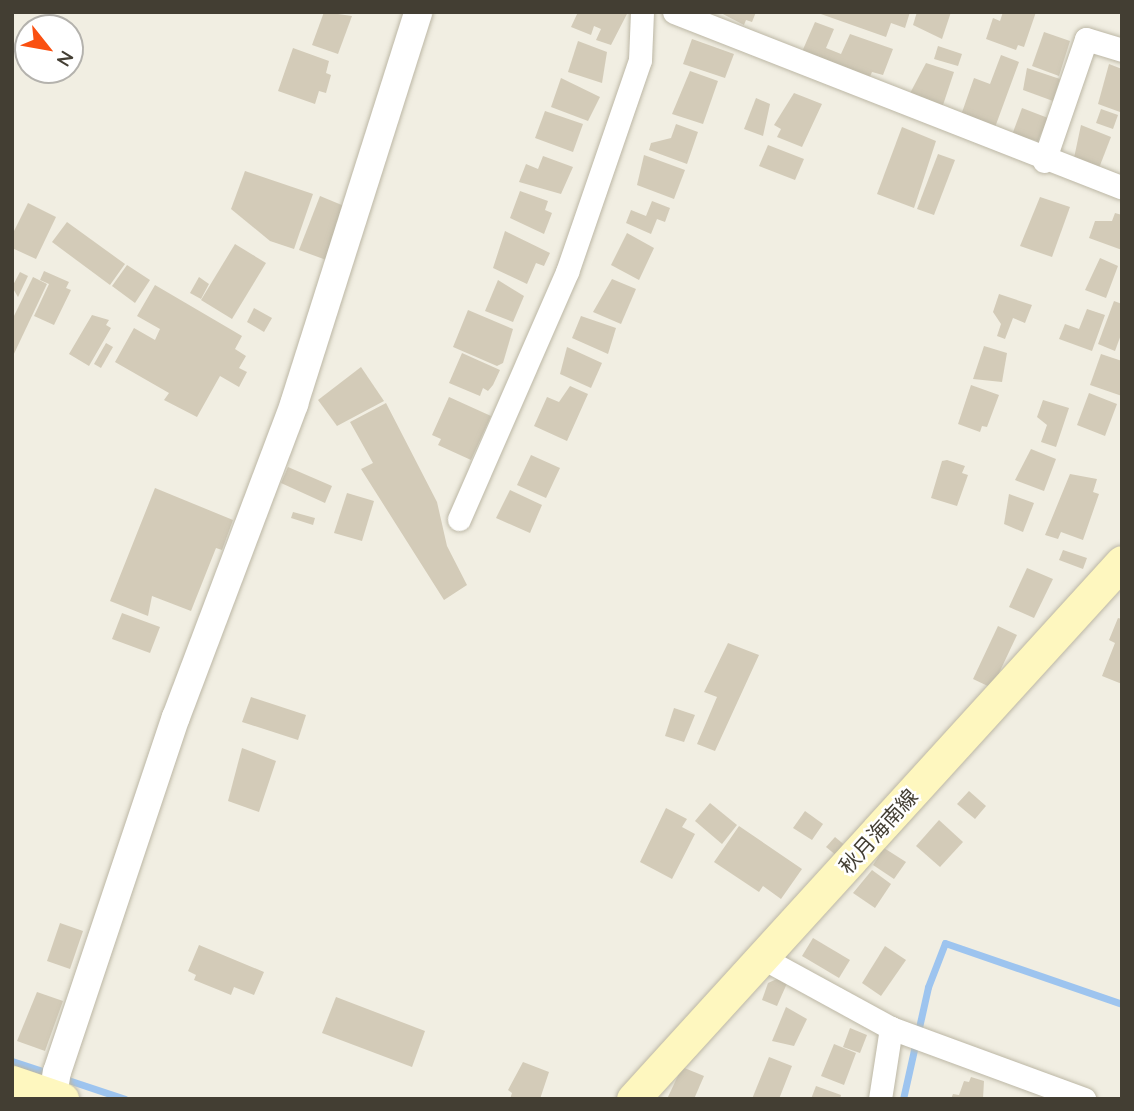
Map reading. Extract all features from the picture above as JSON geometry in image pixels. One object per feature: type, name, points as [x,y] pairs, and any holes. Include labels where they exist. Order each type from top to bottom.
[{"type":"main road","name":"秋月海南線","points":[[634,1099],[1122,562]]},
{"type":"main road","points":[[12,1082],[56,1098]]},
{"type":"street","points":[[56,1098],[57,1072],[176,716],[294,404],[418,12]]},
{"type":"street","points":[[460,519],[567,272],[640,60],[642,12]]},
{"type":"street","points":[[674,12],[1044,161],[1122,188]]},
{"type":"street","points":[[1044,161],[1086,39],[1122,50]]},
{"type":"street","points":[[763,958],[891,1028],[1084,1099]]},
{"type":"street","points":[[880,1099],[891,1028]]},
{"type":"building","points":[[324,12],[352,16],[338,54],[312,45]]},
{"type":"building","points":[[578,12],[628,12],[611,45],[596,40],[601,29],[594,26],[591,35],[571,27]]},
{"type":"building","points":[[719,12],[756,12],[752,22],[746,20],[744,25]]},
{"type":"building","points":[[910,12],[905,28],[891,23],[886,37],[818,13]]},
{"type":"building","points":[[917,12],[951,12],[942,39],[913,25]]},
{"type":"building","points":[[1003,12],[1036,12],[1024,47],[1018,45],[1016,50],[986,39],[993,18],[1000,21]]},
{"type":"building","points":[[815,22],[834,29],[826,48],[841,54],[850,34],[893,49],[883,75],[872,72],[868,81],[801,54]]},
{"type":"building","points":[[1044,32],[1070,41],[1059,76],[1032,66]]},
{"type":"building","points":[[692,39],[734,54],[725,78],[683,64]]},
{"type":"building","points":[[578,41],[607,52],[602,83],[568,72]]},
{"type":"building","points":[[938,46],[962,54],[958,66],[934,59]]},
{"type":"building","points":[[293,48],[329,61],[326,73],[331,75],[326,93],[319,91],[315,104],[278,91]]},
{"type":"building","points":[[1001,55],[1019,62],[994,130],[960,118],[974,78],[990,84]]},
{"type":"building","points":[[926,63],[954,72],[942,108],[908,97]]},
{"type":"building","points":[[1109,64],[1122,69],[1120,112],[1098,104]]},
{"type":"building","points":[[1027,68],[1060,79],[1053,101],[1023,90]]},
{"type":"building","points":[[690,71],[718,81],[703,124],[672,114]]},
{"type":"building","points":[[561,78],[600,97],[588,121],[551,107]]},
{"type":"building","points":[[794,93],[822,104],[802,147],[777,137],[781,129],[774,125]]},
{"type":"building","points":[[756,98],[770,104],[763,136],[744,129]]},
{"type":"building","points":[[1022,108],[1048,118],[1038,141],[1012,135]]},
{"type":"building","points":[[1101,109],[1118,115],[1113,129],[1096,123]]},
{"type":"building","points":[[545,111],[583,124],[573,152],[535,138]]},
{"type":"building","points":[[676,124],[698,132],[687,164],[649,150],[651,143],[671,138]]},
{"type":"building","points":[[1081,125],[1111,137],[1099,168],[1074,158]]},
{"type":"building","points":[[902,127],[936,141],[914,208],[877,194]]},
{"type":"building","points":[[768,145],[804,159],[795,180],[759,166]]},
{"type":"building","points":[[938,154],[955,160],[934,215],[917,209]]},
{"type":"building","points":[[644,155],[685,170],[674,199],[637,185]]},
{"type":"building","points":[[543,156],[573,167],[561,194],[519,182],[526,164],[538,169]]},
{"type":"building","points":[[245,171],[313,194],[294,249],[270,241],[231,209]]},
{"type":"building","points":[[520,191],[548,201],[545,210],[552,213],[544,234],[510,218]]},
{"type":"building","points":[[320,196],[349,208],[329,261],[299,250]]},
{"type":"building","points":[[1040,197],[1070,207],[1052,257],[1020,246]]},
{"type":"building","points":[[652,201],[670,208],[665,222],[657,219],[651,234],[626,223],[631,210],[646,216]]},
{"type":"building","points":[[28,203],[56,217],[36,259],[12,248],[12,235]]},
{"type":"building","points":[[1115,213],[1122,215],[1122,250],[1089,238],[1095,221],[1112,221]]},
{"type":"building","points":[[67,222],[125,264],[110,285],[52,242]]},
{"type":"building","points":[[505,231],[550,253],[544,266],[536,263],[527,284],[493,268]]},
{"type":"building","points":[[627,233],[654,248],[639,280],[611,265]]},
{"type":"building","points":[[235,244],[266,263],[232,319],[201,300]]},
{"type":"building","points":[[1100,258],[1118,266],[1106,298],[1085,290]]},
{"type":"building","points":[[127,265],[150,280],[135,303],[112,286]]},
{"type":"building","points":[[44,271],[69,282],[66,288],[71,290],[54,325],[34,316],[49,284],[40,280]]},
{"type":"building","points":[[20,272],[28,276],[18,297],[12,287]]},
{"type":"building","points":[[33,277],[47,284],[12,358],[12,320]]},
{"type":"building","points":[[199,277],[209,284],[201,299],[190,293]]},
{"type":"building","points":[[612,279],[636,289],[621,324],[593,312]]},
{"type":"building","points":[[498,280],[524,296],[513,322],[485,311]]},
{"type":"building","points":[[155,285],[242,336],[235,349],[246,356],[239,368],[247,372],[239,387],[220,376],[197,417],[164,400],[169,393],[115,362],[134,328],[155,340],[160,329],[137,316]]},
{"type":"building","points":[[999,294],[1032,305],[1025,323],[1013,318],[1005,339],[997,336],[1001,324],[993,312]]},
{"type":"building","points":[[1114,301],[1122,304],[1122,332],[1115,351],[1098,344]]},
{"type":"building","points":[[254,308],[272,318],[264,332],[247,322]]},
{"type":"building","points":[[1087,309],[1105,315],[1092,351],[1059,339],[1065,324],[1079,329]]},
{"type":"building","points":[[468,310],[513,329],[503,363],[497,366],[453,347]]},
{"type":"building","points":[[92,315],[109,320],[106,325],[111,328],[89,366],[69,354]]},
{"type":"building","points":[[581,316],[616,328],[608,354],[572,338]]},
{"type":"building","points":[[106,343],[113,347],[101,368],[94,364]]},
{"type":"building","points":[[984,346],[1007,353],[1002,382],[973,379]]},
{"type":"building","points":[[567,347],[602,363],[591,388],[560,374]]},
{"type":"building","points":[[462,353],[500,370],[493,385],[488,391],[483,388],[480,396],[449,383]]},
{"type":"building","points":[[1101,354],[1122,361],[1122,396],[1090,385]]},
{"type":"building","points":[[361,367],[384,401],[337,426],[318,400]]},
{"type":"building","points":[[971,385],[999,395],[987,427],[982,426],[980,432],[958,424]]},
{"type":"building","points":[[570,386],[588,394],[567,441],[534,426],[547,397],[559,402]]},
{"type":"building","points":[[1089,393],[1117,404],[1105,436],[1077,425]]},
{"type":"building","points":[[449,397],[491,416],[471,460],[438,445],[441,439],[432,435]]},
{"type":"building","points":[[1043,400],[1069,408],[1056,447],[1041,442],[1047,425],[1037,417]]},
{"type":"building","points":[[386,403],[437,502],[447,546],[467,585],[444,600],[361,469],[373,463],[350,422]]},
{"type":"building","points":[[1031,449],[1056,459],[1044,491],[1015,480]]},
{"type":"building","points":[[531,455],[560,468],[546,498],[517,485]]},
{"type":"building","points":[[942,461],[965,466],[962,473],[968,475],[957,506],[931,498]]},
{"type":"building","points":[[288,467],[332,486],[325,503],[281,483]]},
{"type":"building","points":[[1070,474],[1097,479],[1093,492],[1099,494],[1083,540],[1061,532],[1058,539],[1045,535]]},
{"type":"building","points":[[155,488],[233,520],[222,550],[216,548],[191,611],[152,596],[148,616],[110,601]]},
{"type":"building","points":[[510,490],[542,505],[530,533],[496,518]]},
{"type":"building","points":[[347,493],[374,501],[362,541],[334,533]]},
{"type":"building","points":[[1009,494],[1034,503],[1023,532],[1004,524]]},
{"type":"building","points":[[293,512],[315,518],[313,525],[291,518]]},
{"type":"building","points":[[1063,550],[1087,558],[1083,569],[1059,560]]},
{"type":"building","points":[[1027,568],[1053,579],[1034,618],[1009,607]]},
{"type":"building","points":[[122,613],[160,627],[150,653],[112,639]]},
{"type":"building","points":[[1118,618],[1122,619],[1122,684],[1102,676],[1115,643],[1109,640]]},
{"type":"building","points":[[998,626],[1017,635],[992,688],[973,679]]},
{"type":"building","points":[[728,643],[759,655],[715,751],[697,744],[717,697],[704,692]]},
{"type":"building","points":[[251,697],[306,715],[298,740],[242,722]]},
{"type":"building","points":[[674,708],[695,715],[684,742],[665,736]]},
{"type":"building","points":[[242,748],[276,761],[259,812],[228,801]]},
{"type":"building","points":[[969,791],[986,806],[975,819],[957,804]]},
{"type":"building","points":[[710,803],[737,825],[722,844],[695,821]]},
{"type":"building","points":[[666,808],[687,819],[682,827],[695,834],[672,879],[640,862]]},
{"type":"building","points":[[805,811],[823,824],[812,840],[793,828]]},
{"type":"building","points":[[939,820],[963,842],[940,867],[916,846]]},
{"type":"building","points":[[739,826],[802,869],[781,899],[763,886],[759,892],[714,862]]},
{"type":"building","points":[[835,837],[847,847],[837,856],[826,847]]},
{"type":"building","points":[[884,848],[906,862],[894,879],[873,865]]},
{"type":"building","points":[[872,870],[891,884],[875,908],[853,893]]},
{"type":"building","points":[[60,923],[83,931],[70,969],[47,961]]},
{"type":"building","points":[[813,938],[850,960],[839,978],[802,956]]},
{"type":"building","points":[[199,945],[264,972],[254,995],[234,987],[231,995],[194,980],[196,975],[188,971]]},
{"type":"building","points":[[885,946],[906,960],[881,996],[862,983]]},
{"type":"building","points":[[779,978],[788,981],[777,1006],[762,1000],[768,983]]},
{"type":"building","points":[[37,992],[63,1001],[45,1051],[17,1041]]},
{"type":"building","points":[[336,997],[425,1031],[412,1067],[322,1033]]},
{"type":"building","points":[[786,1007],[807,1019],[794,1046],[772,1041]]},
{"type":"building","points":[[850,1028],[867,1035],[860,1053],[843,1047]]},
{"type":"building","points":[[834,1044],[856,1053],[844,1085],[821,1076]]},
{"type":"building","points":[[769,1057],[792,1066],[779,1099],[752,1099]]},
{"type":"building","points":[[523,1062],[549,1072],[540,1099],[510,1099],[512,1093],[508,1090]]},
{"type":"building","points":[[682,1067],[704,1076],[694,1099],[667,1099]]},
{"type":"building","points":[[971,1077],[984,1081],[983,1099],[951,1099],[953,1094],[959,1095],[964,1081],[969,1082]]},
{"type":"building","points":[[816,1086],[841,1095],[840,1099],[811,1099]]},
{"type":"waterway","points":[[903,1099],[928,987],[945,943],[1122,1004]]},
{"type":"waterway","points":[[12,1061],[51,1074]]},
{"type":"waterway","points":[[62,1078],[125,1099]]}]
